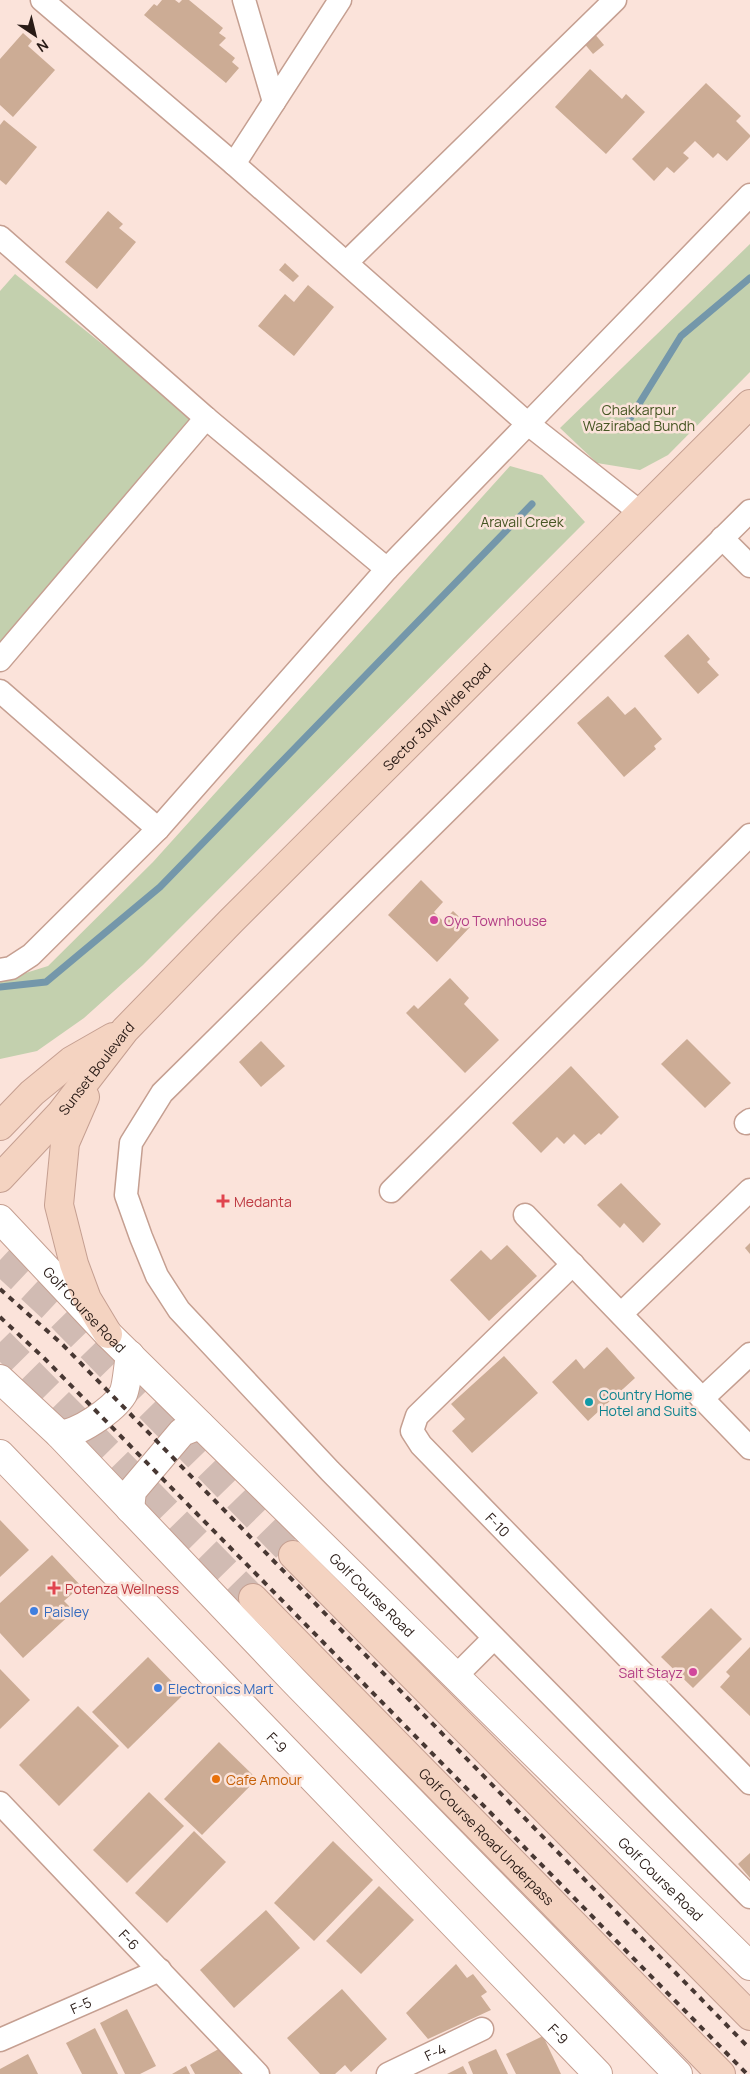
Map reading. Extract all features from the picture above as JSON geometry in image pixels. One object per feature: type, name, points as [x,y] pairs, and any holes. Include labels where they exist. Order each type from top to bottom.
[{"type":"main road","name":"Sector 30M Wide Road","points":[[125,1030],[230,921],[750,404]]},
{"type":"main road","name":"Sunset Boulevard","points":[[0,1126],[32,1093],[71,1061],[125,1030]]},
{"type":"main road","name":"Sunset Boulevard","points":[[0,1178],[60,1113],[125,1030]]},
{"type":"main road","points":[[108,1334],[87,1299],[74,1264],[59,1205],[65,1143],[90,1085],[125,1030]]},
{"type":"main road","points":[[0,1098],[32,1093]]},
{"type":"main road","points":[[293,1555],[750,2016]]},
{"type":"main road","name":"Golf Course Road Underpass","points":[[253,1598],[721,2074]]},
{"type":"street","points":[[42,0],[347,262],[528,423],[641,513]]},
{"type":"street","points":[[244,0],[274,102]]},
{"type":"street","points":[[234,164],[340,0]]},
{"type":"street","points":[[347,262],[614,0]]},
{"type":"street","points":[[0,970],[11,968],[31,955],[158,829],[387,569],[750,195]]},
{"type":"street","points":[[2,243],[206,418],[387,569]]},
{"type":"street","points":[[0,660],[206,418]]},
{"type":"street","points":[[750,511],[162,1093],[131,1143],[126,1195],[157,1276],[179,1310],[330,1471],[750,1897]]},
{"type":"street","points":[[722,538],[750,566]]},
{"type":"street","points":[[0,691],[158,829]]},
{"type":"street","points":[[391,1191],[750,836]]},
{"type":"street","points":[[621,1314],[750,1190]]},
{"type":"street","points":[[525,1215],[750,1448]]},
{"type":"street","name":"Golf Course Road","points":[[0,1219],[130,1356],[750,1966]]},
{"type":"street","name":"F-10","points":[[573,1264],[417,1416],[412,1431],[420,1445],[750,1783]]},
{"type":"street","points":[[702,1399],[750,1354]]},
{"type":"street","points":[[59,1434],[66,1435],[96,1421],[123,1394],[130,1356]]},
{"type":"street","points":[[0,1379],[59,1434],[308,1696],[678,2074]]},
{"type":"street","points":[[130,1509],[132,1491],[182,1432],[200,1425]]},
{"type":"street","name":"F-9","points":[[0,1454],[598,2074]]},
{"type":"street","points":[[456,1676],[494,1638]]},
{"type":"street","name":"F-6","points":[[0,1803],[258,2074]]},
{"type":"street","name":"F-5","points":[[0,2040],[160,1970]]},
{"type":"street","name":"F-4","points":[[388,2074],[482,2029]]},
{"type":"green space","name":"Chakkarpur Wazirabad Bundh","points":[[750,244],[750,372],[668,455],[640,470],[597,463],[560,428]]},
{"type":"green space","points":[[15,274],[192,416],[0,644],[0,291]]},
{"type":"green space","name":"Aravali Creek","points":[[510,466],[542,475],[585,522],[143,965],[84,1018],[37,1051],[0,1059],[0,981],[48,966],[153,862]]},
{"type":"building","points":[[162,0],[175,0],[179,3],[182,0],[189,0],[223,28],[219,33],[226,38],[219,45],[235,58],[232,62],[239,68],[226,83],[144,15],[154,4],[157,6]]},
{"type":"building","points":[[23,33],[32,41],[28,46],[55,70],[13,117],[0,105],[0,59]]},
{"type":"building","points":[[594,33],[604,45],[593,54],[583,42]]},
{"type":"building","points":[[590,69],[622,99],[626,94],[645,112],[606,154],[555,107]]},
{"type":"building","points":[[706,83],[741,116],[736,121],[750,137],[727,161],[718,153],[713,158],[695,141],[683,153],[689,158],[674,173],[667,167],[654,181],[632,159]]},
{"type":"building","points":[[4,120],[37,147],[6,185],[0,180],[0,125]]},
{"type":"building","points":[[108,211],[123,224],[119,228],[136,242],[97,289],[65,262]]},
{"type":"building","points":[[285,263],[299,276],[293,282],[279,270]]},
{"type":"building","points":[[308,285],[334,307],[294,356],[258,326],[285,294],[294,302]]},
{"type":"building","points":[[688,634],[710,659],[707,662],[719,675],[698,694],[664,656]]},
{"type":"building","points":[[608,696],[625,715],[635,707],[662,739],[654,746],[656,749],[624,777],[577,723]]},
{"type":"building","points":[[421,880],[443,902],[434,912],[443,921],[453,911],[470,927],[437,962],[388,915]]},
{"type":"building","points":[[450,978],[469,998],[464,1004],[499,1040],[465,1073],[406,1013],[414,1005],[418,1009]]},
{"type":"building","points":[[687,1039],[731,1083],[705,1108],[661,1064]]},
{"type":"building","points":[[261,1041],[285,1066],[261,1087],[239,1062]]},
{"type":"building","points":[[571,1066],[619,1117],[601,1135],[599,1133],[585,1145],[574,1134],[564,1144],[557,1137],[541,1153],[512,1123]]},
{"type":"building","points":[[621,1183],[661,1224],[643,1243],[624,1223],[620,1228],[597,1205]]},
{"type":"building","points":[[750,1243],[750,1254],[745,1248]]},
{"type":"building","points":[[507,1245],[537,1276],[489,1321],[450,1280],[481,1250],[491,1260]]},
{"type":"building","name":"Country Home Hotel and Suits","points":[[607,1347],[635,1378],[588,1421],[552,1382],[576,1359],[584,1369]]},
{"type":"building","points":[[504,1356],[538,1393],[472,1453],[452,1431],[465,1419],[451,1404]]},
{"type":"building","points":[[0,1520],[29,1550],[0,1577]]},
{"type":"building","points":[[52,1555],[81,1586],[64,1601],[74,1611],[23,1658],[0,1633],[0,1603]]},
{"type":"building","points":[[711,1608],[742,1639],[693,1688],[661,1657]]},
{"type":"building","points":[[750,1647],[750,1716],[720,1687],[730,1676],[726,1672]]},
{"type":"building","points":[[148,1657],[184,1694],[128,1749],[92,1712]]},
{"type":"building","points":[[0,1669],[30,1700],[0,1729]]},
{"type":"building","points":[[78,1706],[119,1746],[59,1806],[19,1765]]},
{"type":"building","points":[[219,1742],[257,1779],[202,1835],[164,1799]]},
{"type":"building","points":[[149,1792],[184,1826],[127,1883],[93,1850]]},
{"type":"building","points":[[194,1831],[226,1862],[167,1923],[135,1893]]},
{"type":"building","points":[[333,1841],[373,1880],[314,1941],[274,1903]]},
{"type":"building","points":[[750,1853],[750,1878],[738,1864]]},
{"type":"building","points":[[379,1886],[414,1920],[361,1974],[326,1941]]},
{"type":"building","points":[[266,1910],[300,1948],[234,2008],[200,1970]]},
{"type":"building","points":[[456,1964],[467,1978],[473,1974],[487,1992],[481,1996],[491,2010],[428,2039],[406,2013]]},
{"type":"building","points":[[342,1989],[387,2039],[351,2072],[345,2065],[335,2074],[320,2074],[287,2038]]},
{"type":"building","points":[[127,2009],[156,2066],[140,2074],[125,2074],[100,2023]]},
{"type":"building","points":[[95,2028],[118,2074],[82,2074],[66,2043]]},
{"type":"building","points":[[543,2036],[561,2074],[516,2074],[506,2054]]},
{"type":"building","points":[[224,2046],[240,2074],[195,2074],[190,2065]]},
{"type":"building","points":[[496,2049],[508,2074],[473,2074],[468,2062]]},
{"type":"building","points":[[28,2054],[38,2074],[0,2074],[0,2069]]},
{"type":"building","points":[[186,2066],[190,2074],[172,2074]]},
{"type":"building","points":[[463,2066],[467,2074],[447,2074]]},
{"type":"waterway","points":[[626,425],[681,336],[750,278]]},
{"type":"waterway","points":[[0,987],[46,982],[160,887],[532,504]]},
{"type":"tunnel","points":[[0,1260],[59,1315],[293,1555]]},
{"type":"tunnel","points":[[0,1342],[253,1598]]},
{"type":"railway","points":[[0,1289],[63,1345],[750,2049]]},
{"type":"railway","points":[[0,1317],[45,1359],[747,2074]]},
{"type":"place","name":"Oyo Townhouse","points":[[434,920]]},
{"type":"place","name":"Medanta","points":[[223,1201]]},
{"type":"place","name":"Country Home Hotel and Suits","points":[[589,1402]]},
{"type":"place","name":"Potenza Wellness","points":[[54,1588]]},
{"type":"place","name":"Paisley","points":[[34,1611]]},
{"type":"place","name":"Salt Stayz","points":[[693,1672]]},
{"type":"place","name":"Electronics Mart","points":[[158,1688]]},
{"type":"place","name":"Cafe Amour","points":[[216,1779]]}]
